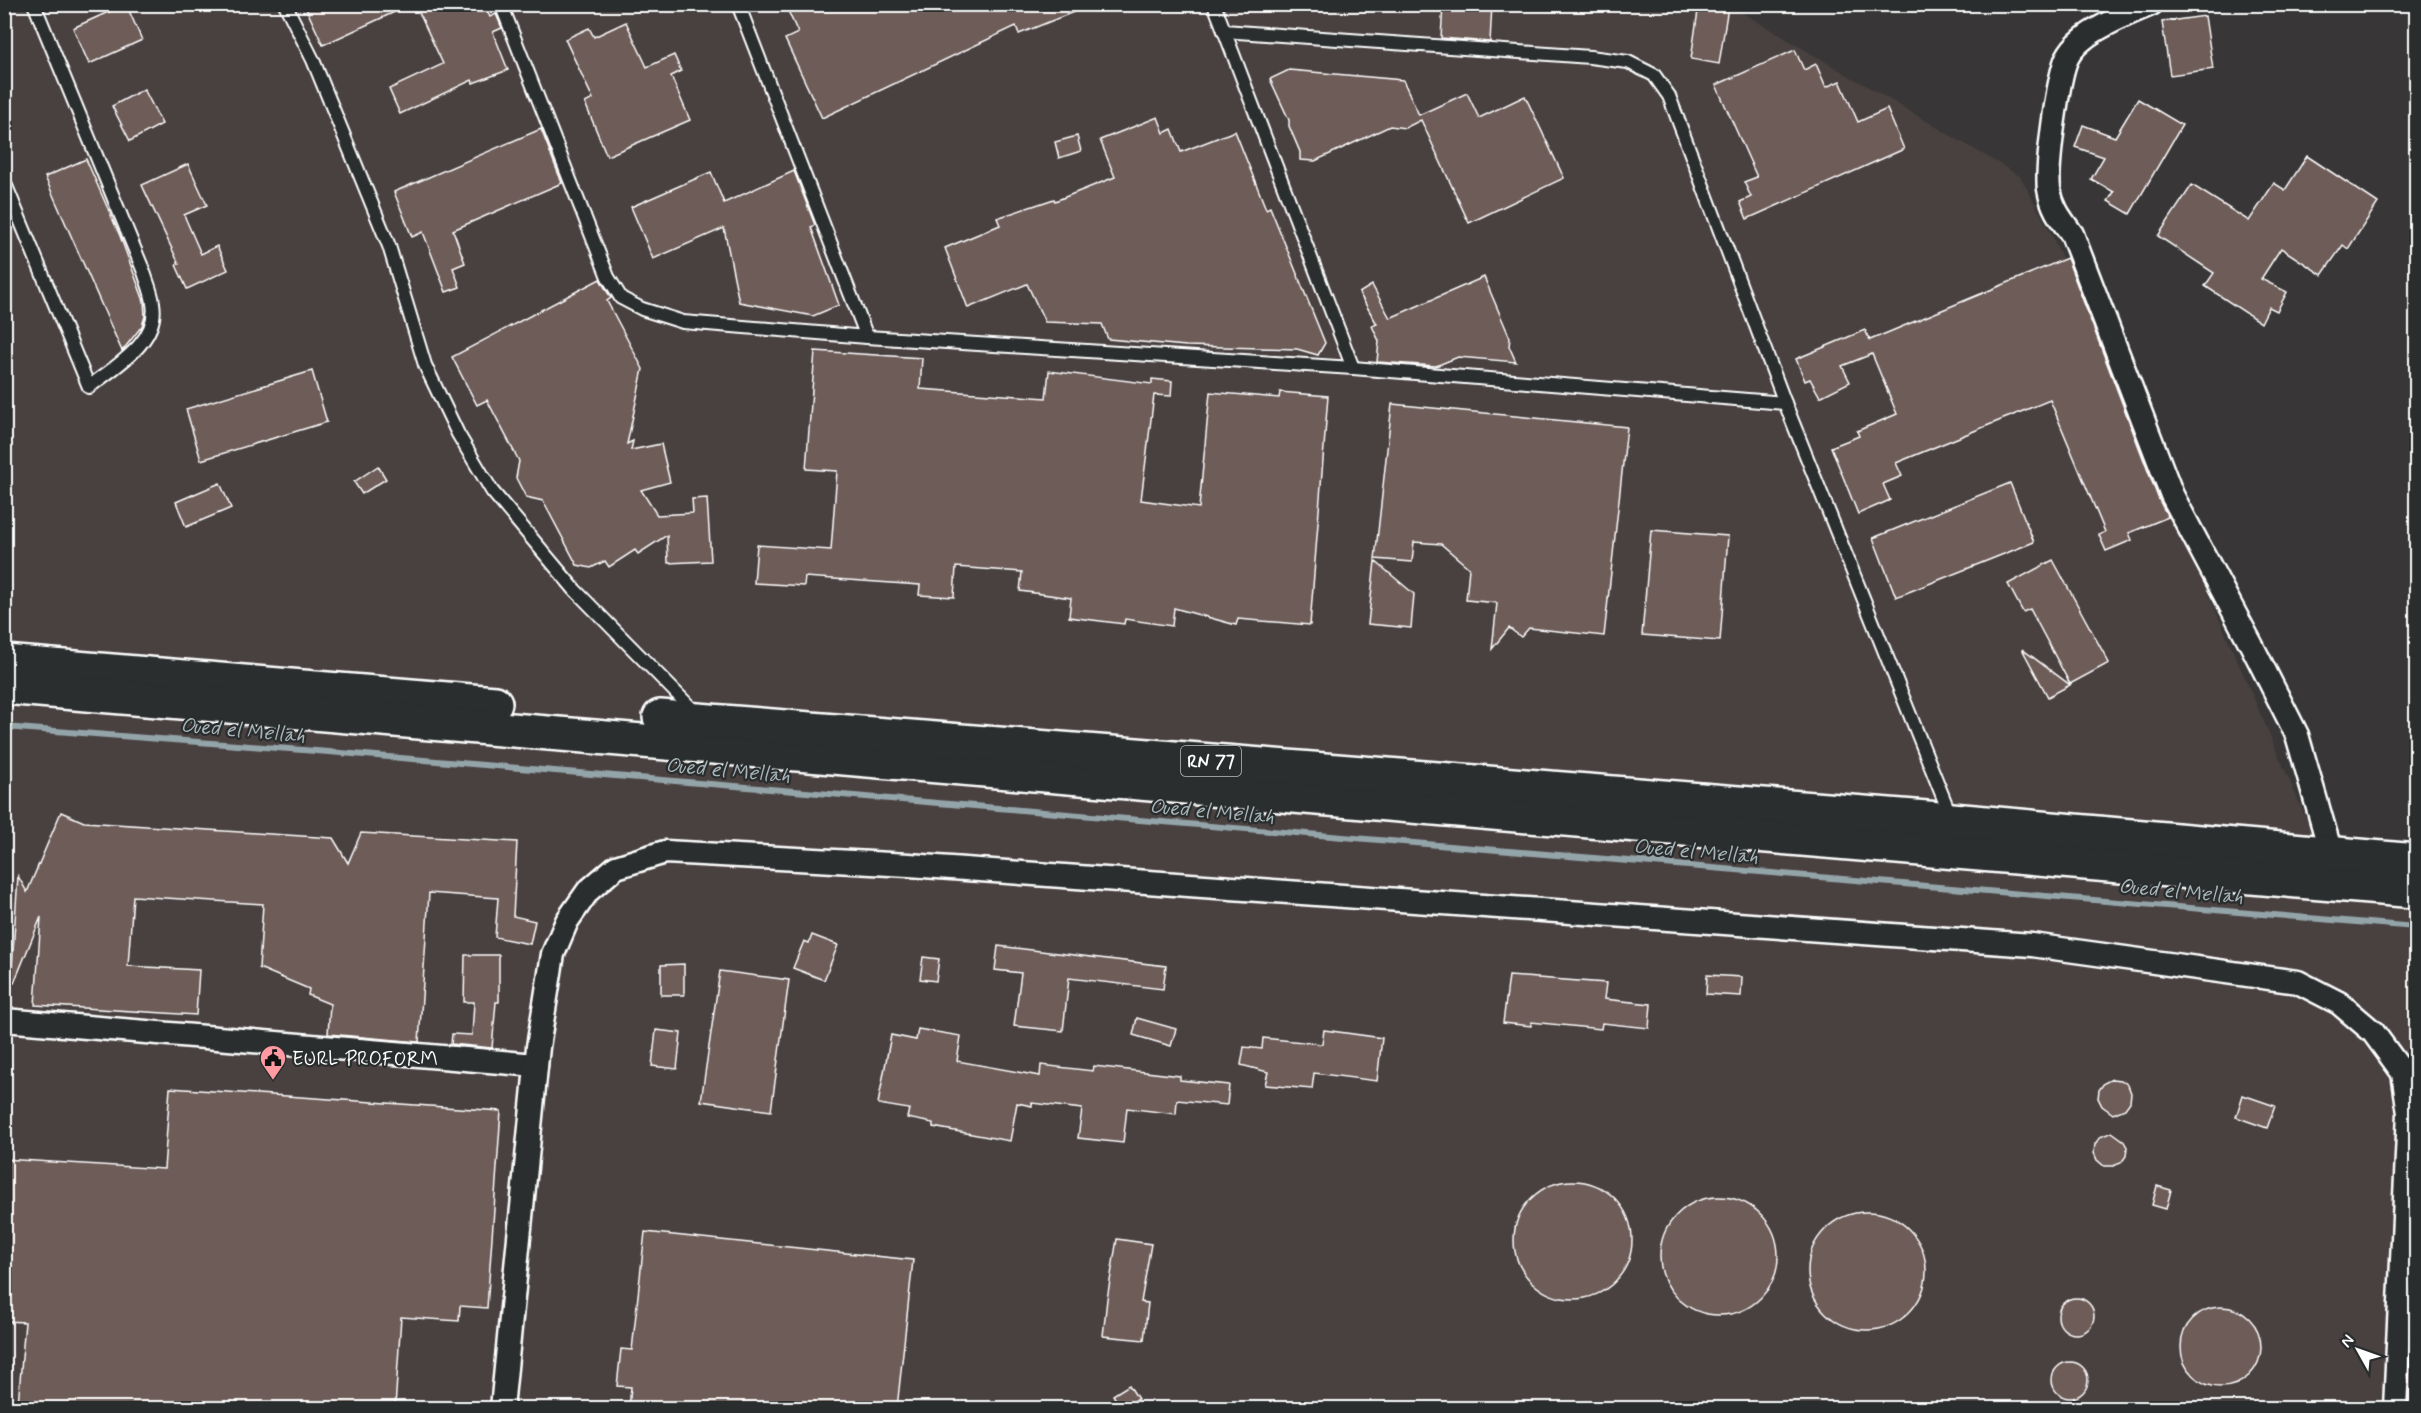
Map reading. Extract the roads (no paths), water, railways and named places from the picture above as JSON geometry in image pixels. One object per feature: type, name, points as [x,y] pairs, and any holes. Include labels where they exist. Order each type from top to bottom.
[{"type":"main road","name":"RN 77","points":[[4,662],[704,721],[1956,835],[2416,891]]},
{"type":"main road","name":"RN 77","points":[[4,687],[551,731],[1956,835],[2331,853],[2416,861]]},
{"type":"street","points":[[2151,4],[2082,40],[2067,58],[2061,79],[2049,160],[2049,188],[2054,210],[2072,234],[2172,495],[2297,735],[2331,853]]},
{"type":"street","points":[[502,1408],[536,1065],[553,954],[567,921],[588,891],[615,867],[665,852],[921,865],[2032,945],[2298,982],[2339,1003],[2373,1032],[2403,1073],[2409,1113],[2395,1408]]},
{"type":"street","points":[[4,1020],[536,1065]]},
{"type":"lane","points":[[4,181],[89,387],[140,346],[152,327],[154,305],[144,272],[34,4]]},
{"type":"lane","points":[[285,4],[313,60],[388,246],[425,365],[464,444],[492,491],[575,590],[704,721]]},
{"type":"lane","points":[[501,4],[608,277],[621,298],[642,309],[683,322],[867,337],[1353,368],[1785,403]]},
{"type":"lane","points":[[738,4],[867,337]]},
{"type":"lane","points":[[1214,4],[1353,368]]},
{"type":"lane","points":[[1224,31],[1590,57],[1628,62],[1654,75],[1669,96],[1785,403],[1956,835]]},
{"type":"waterway","name":"Oued el Mellah","points":[[4,727],[329,752],[2416,927]]},
{"type":"place","name":"EURL PROFORM","points":[[273,1081]]}]
